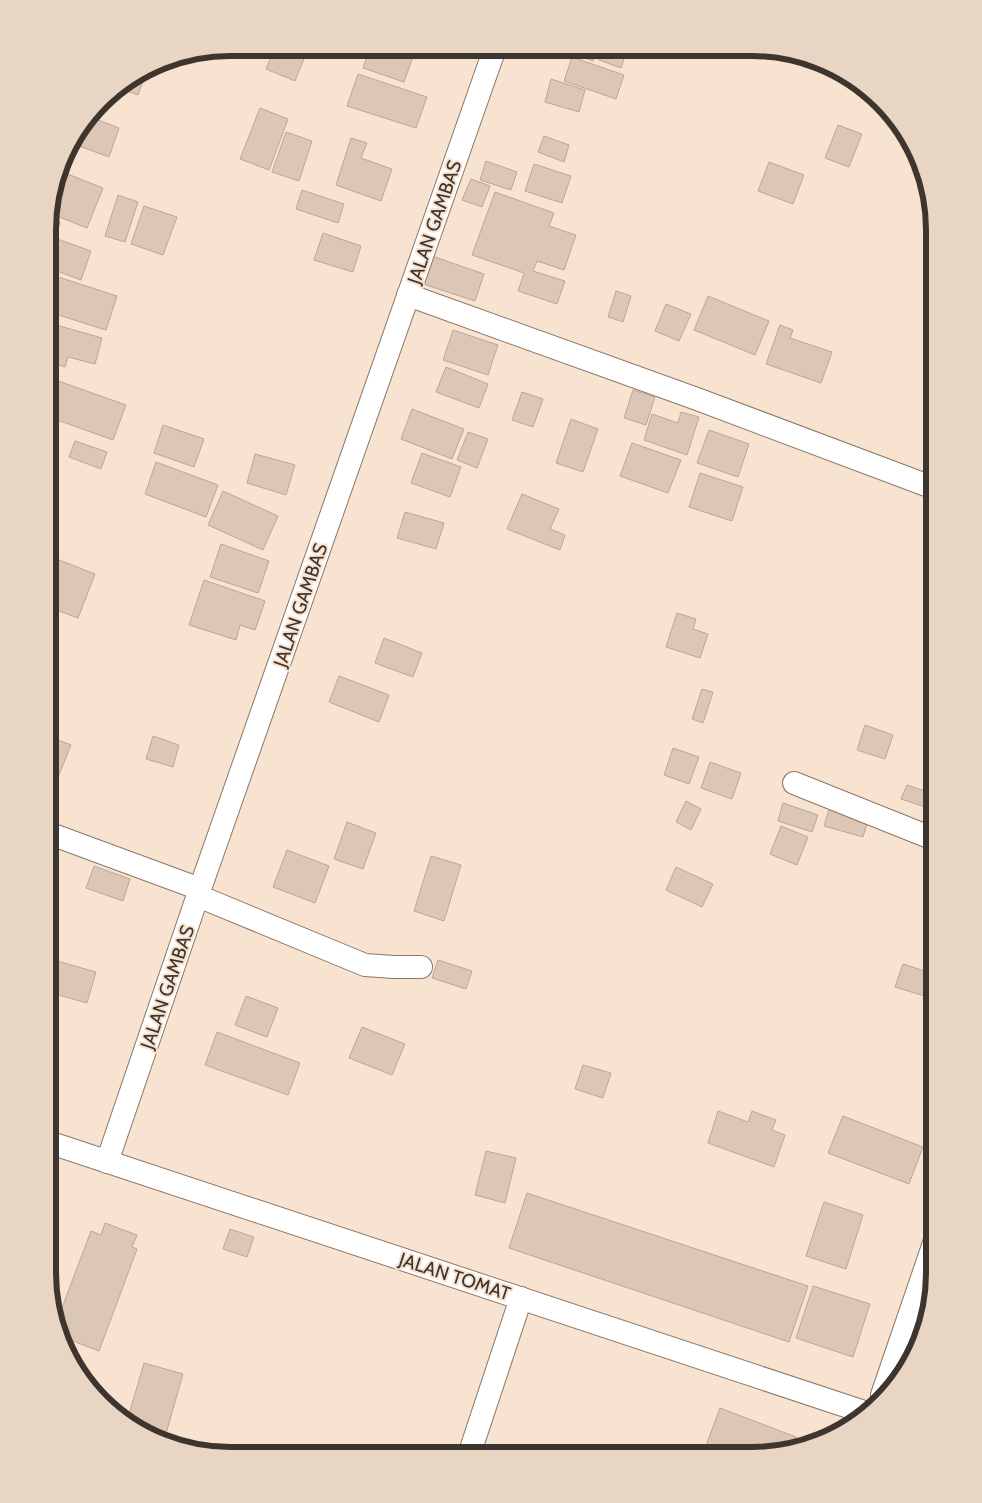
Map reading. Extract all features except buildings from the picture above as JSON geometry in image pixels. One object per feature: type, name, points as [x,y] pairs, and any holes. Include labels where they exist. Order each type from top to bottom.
[{"type":"street","name":"JALAN GAMBAS","points":[[107,1162],[199,893],[492,56]]},
{"type":"street","points":[[408,295],[697,399],[926,485]]},
{"type":"street","points":[[794,783],[925,836]]},
{"type":"street","points":[[56,836],[199,893],[365,965],[422,967]]},
{"type":"street","name":"JALAN TOMAT","points":[[56,1145],[859,1410]]},
{"type":"street","points":[[886,1384],[925,1269]]},
{"type":"street","points":[[472,1447],[521,1298]]}]
